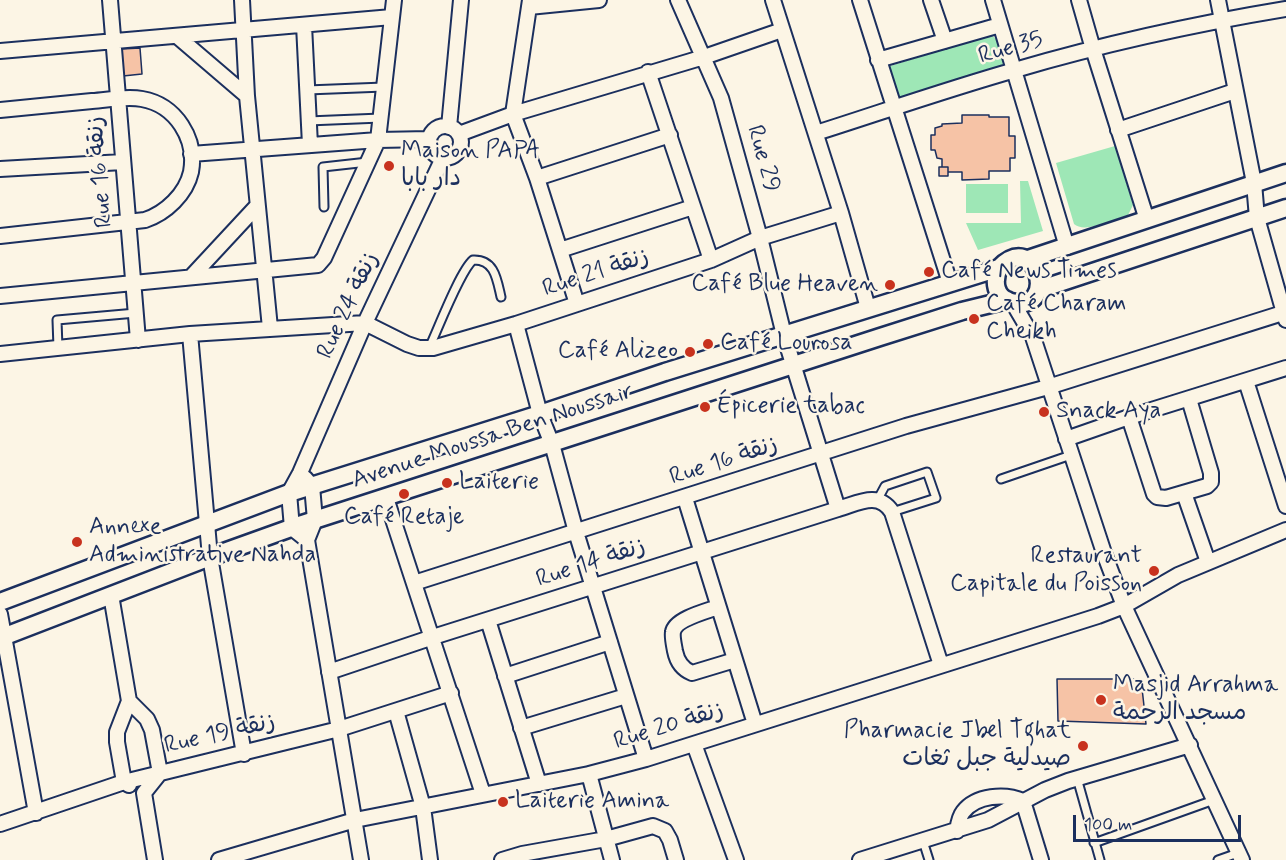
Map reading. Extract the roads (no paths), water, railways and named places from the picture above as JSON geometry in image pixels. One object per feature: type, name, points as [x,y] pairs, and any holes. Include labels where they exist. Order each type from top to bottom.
[{"type":"street","name":"Rue 16 زنقة","points":[[110,0],[138,340]]},
{"type":"street","points":[[242,0],[247,96],[270,328]]},
{"type":"street","points":[[0,296],[309,267],[321,262],[378,140],[394,0]]},
{"type":"street","points":[[461,0],[454,130],[462,142],[460,151],[453,157],[443,158],[432,152],[429,139],[436,129],[454,130],[513,114],[704,57],[782,30]]},
{"type":"street","points":[[578,304],[537,178],[513,114],[529,4],[599,0]]},
{"type":"street","name":"Rue 29","points":[[678,0],[721,98],[784,335],[838,508]]},
{"type":"street","points":[[773,0],[841,213],[868,308]]},
{"type":"street","points":[[860,0],[950,283]]},
{"type":"street","points":[[931,0],[945,41]]},
{"type":"street","points":[[993,0],[1067,247]]},
{"type":"street","points":[[1080,0],[1093,49],[1147,220]]},
{"type":"street","points":[[1218,0],[1254,183],[1257,218],[1285,315]]},
{"type":"street","name":"Rue 35","points":[[816,133],[1014,70],[1093,49],[1222,19],[1286,9]]},
{"type":"street","points":[[0,51],[392,17]]},
{"type":"street","points":[[304,25],[309,145]]},
{"type":"street","points":[[878,60],[1000,25]]},
{"type":"street","points":[[178,36],[247,96]]},
{"type":"street","points":[[648,72],[711,260]]},
{"type":"street","points":[[1118,130],[1235,91]]},
{"type":"street","points":[[0,110],[118,99],[144,100],[167,110],[180,122],[191,154],[189,179],[174,202],[152,218],[128,224],[0,236]]},
{"type":"street","points":[[537,178],[670,135]]},
{"type":"street","points":[[191,154],[378,140],[429,139]]},
{"type":"street","name":"Rue 24 زنقة","points":[[289,493],[300,473],[365,323],[443,158]]},
{"type":"street","points":[[0,169],[123,162]]},
{"type":"street","points":[[1025,260],[1286,172]]},
{"type":"street","points":[[191,277],[257,206]]},
{"type":"street","points":[[560,250],[693,207]]},
{"type":"street","points":[[1010,302],[1021,303],[1036,293],[1286,208]]},
{"type":"street","name":"Rue 21 زنقة","points":[[365,323],[419,348],[444,346],[711,260],[760,238],[841,213]]},
{"type":"street","points":[[1033,337],[1010,302],[997,289],[996,275],[999,268],[1011,259],[1032,263],[1040,276],[1032,319],[1033,337],[1104,553],[1124,606],[1240,856]]},
{"type":"street","name":"Avenue Moussa Ben Noussair","points":[[0,602],[289,493],[999,268]]},
{"type":"street","name":"Avenue Moussa Ben Noussair","points":[[1,637],[210,557],[315,520],[552,444],[628,417],[962,311],[1010,302]]},
{"type":"street","name":"Rue 16 زنقة","points":[[414,583],[906,426],[1048,387],[1285,315]]},
{"type":"street","points":[[0,354],[190,334],[365,323]]},
{"type":"street","points":[[516,324],[540,414],[552,444],[576,532],[646,759]]},
{"type":"street","points":[[190,334],[210,557],[244,754]]},
{"type":"street","points":[[1066,440],[1129,417],[1286,368]]},
{"type":"street","points":[[1246,381],[1286,506]]},
{"type":"street","points":[[1129,417],[1154,494],[1161,499],[1184,493],[1207,486],[1211,478],[1189,399]]},
{"type":"street","points":[[300,473],[312,486],[315,520],[307,540],[361,860]]},
{"type":"street","points":[[289,493],[292,528],[307,540]]},
{"type":"street","points":[[1184,493],[1208,562]]},
{"type":"street","points":[[386,498],[483,794]]},
{"type":"street","points":[[685,498],[755,724]]},
{"type":"street","points":[[873,500],[886,503],[892,512],[941,664]]},
{"type":"street","name":"Rue 14 زنقة","points":[[329,672],[838,508],[873,500]]},
{"type":"street","name":"Rue 20 زنقة","points":[[219,860],[243,857],[355,820],[589,774],[646,759],[1098,616],[1124,606],[1162,583],[1286,530]]},
{"type":"street","points":[[111,595],[129,701],[117,732],[117,742],[124,782],[144,793]]},
{"type":"street","points":[[718,607],[681,621],[674,627],[672,633],[676,656],[682,667],[692,673],[735,660]]},
{"type":"street","points":[[0,614],[1,637],[36,813]]},
{"type":"street","points":[[488,620],[539,784]]},
{"type":"street","points":[[505,676],[610,642]]},
{"type":"street","name":"Rue 19 زنقة","points":[[0,824],[124,782],[339,729],[451,693]]},
{"type":"street","points":[[521,728],[626,696]]},
{"type":"street","points":[[129,701],[147,719],[152,730],[160,773],[144,793],[155,860]]},
{"type":"street","points":[[396,711],[423,807],[430,860]]},
{"type":"street","points":[[694,744],[736,860]]},
{"type":"street","points":[[860,860],[988,820],[1023,801],[1077,778],[1190,745]]},
{"type":"street","points":[[589,774],[612,860]]},
{"type":"street","points":[[957,831],[963,811],[973,805],[996,796],[1007,796],[1023,801]]},
{"type":"street","points":[[1023,801],[1041,860]]},
{"type":"street","points":[[502,860],[522,854],[556,855],[653,826],[665,831],[676,860]]},
{"type":"lane","points":[[307,90],[384,87]]},
{"type":"lane","points":[[309,121],[381,118]]},
{"type":"lane","points":[[324,207],[323,167],[368,162]]},
{"type":"lane","points":[[429,348],[460,281],[469,264],[474,260],[486,261],[491,265],[501,297]]},
{"type":"lane","points":[[58,348],[57,320],[136,313]]},
{"type":"lane","points":[[1001,479],[1071,455]]},
{"type":"lane","points":[[873,500],[885,486],[927,472],[936,498],[892,512]]},
{"type":"lane","points":[[1077,778],[1100,860]]},
{"type":"lane","points":[[1094,843],[1215,800]]},
{"type":"lane","points":[[923,841],[929,860]]},
{"type":"lane","points":[[1218,860],[1240,856]]},
{"type":"place","name":"Maison PAPA دار بابا","points":[[389,166]]},
{"type":"place","name":"Café News Times","points":[[929,272]]},
{"type":"place","name":"Café Blue Heaven","points":[[890,285]]},
{"type":"place","name":"Café Charam Cheikh","points":[[974,319]]},
{"type":"place","name":"Café Lourosa","points":[[708,344]]},
{"type":"place","name":"Café Alizeo","points":[[690,352]]},
{"type":"place","name":"Épicerie tabac","points":[[705,407]]},
{"type":"place","name":"Snack Aya","points":[[1044,412]]},
{"type":"place","name":"Laiterie","points":[[447,483]]},
{"type":"place","name":"Café Retaje","points":[[404,494]]},
{"type":"place","name":"Annexe Administrative Nahda","points":[[77,542]]},
{"type":"place","name":"Restaurant Capitale du Poisson","points":[[1154,571]]},
{"type":"place","name":"Masjid Arrahma مسجد الرحمة","points":[[1101,700]]},
{"type":"place","name":"Pharmacie Jbel Tghat صيدلية جبل ثغات","points":[[1083,746]]},
{"type":"place","name":"Laiterie Amina","points":[[503,802]]}]
